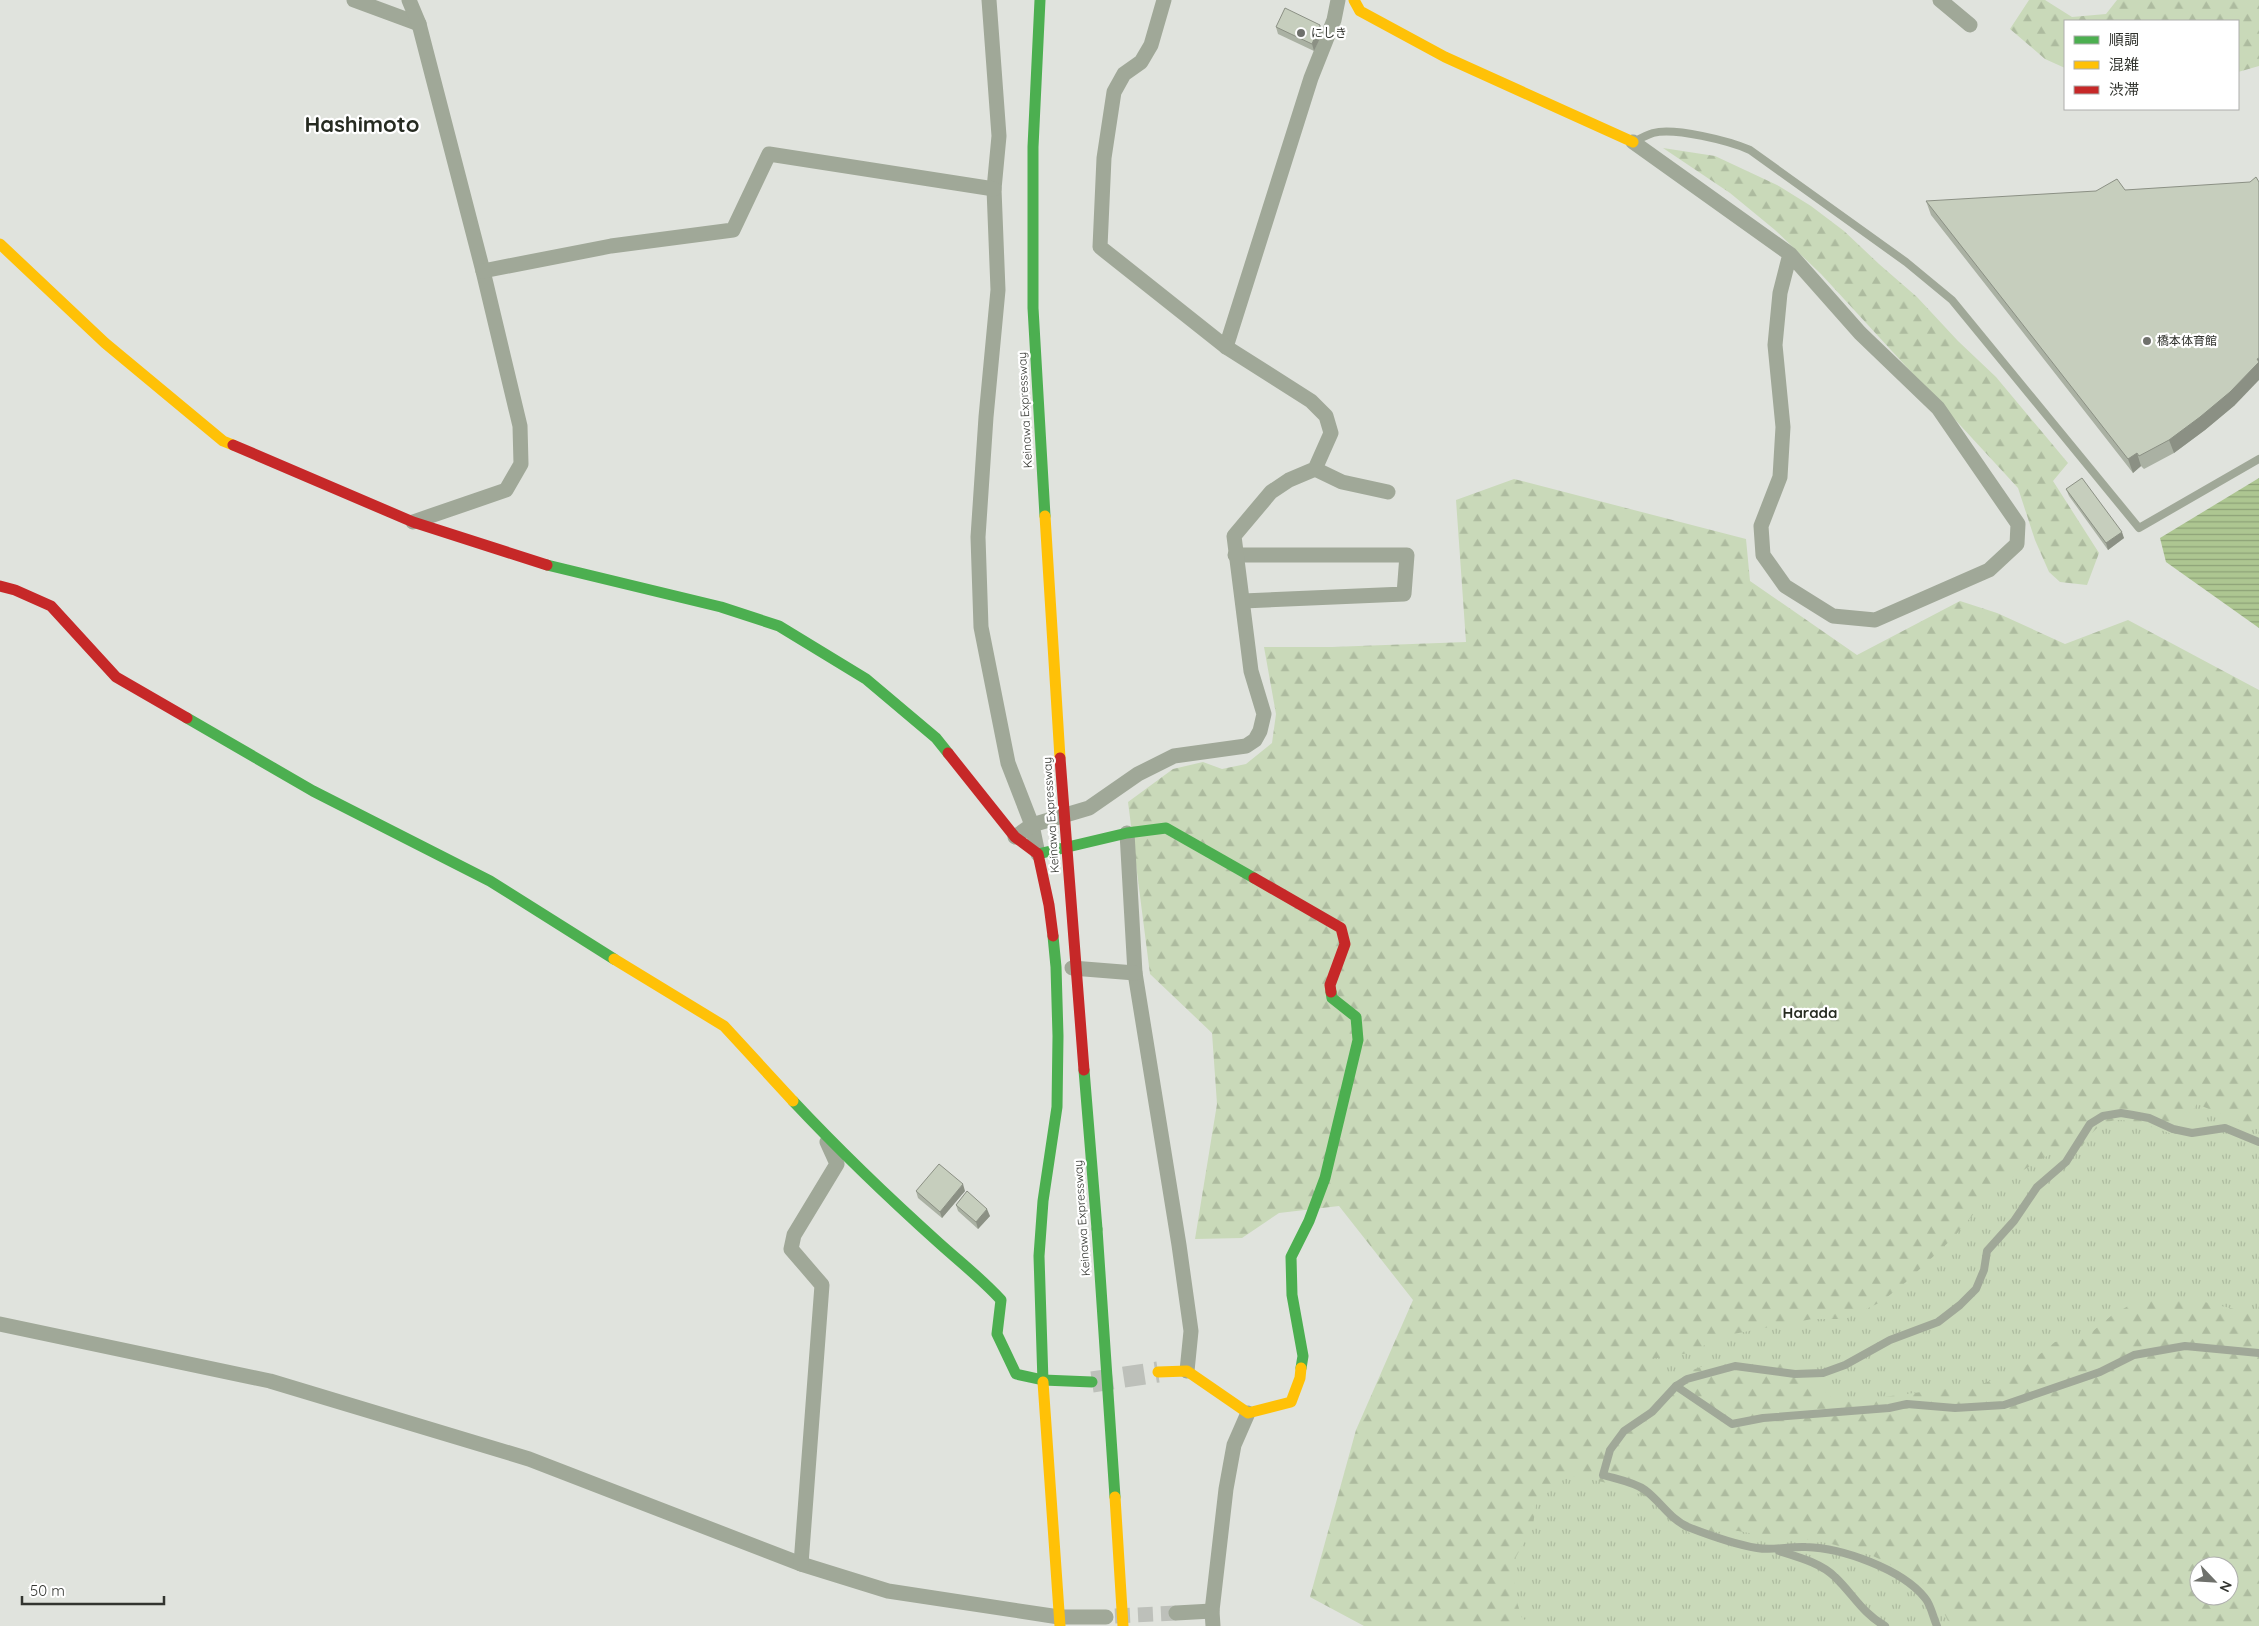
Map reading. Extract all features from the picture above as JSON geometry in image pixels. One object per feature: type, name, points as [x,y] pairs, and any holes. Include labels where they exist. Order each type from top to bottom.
[{"type":"main road","name":"Keinawa Expressway","points":[[1040,0],[1034,147],[1033,308],[1060,758],[1097,1230],[1122,1626]]},
{"type":"main road","points":[[1354,0],[1360,11],[1445,57],[1633,142]]},
{"type":"main road","points":[[0,244],[105,343],[223,441],[414,522],[552,567],[721,607],[779,626],[866,679],[936,738],[1014,837],[1038,854],[1049,905],[1056,967],[1058,1036],[1057,1107],[1042,1201],[1039,1256],[1043,1380],[1060,1622]]},
{"type":"main road","points":[[0,586],[15,590],[51,606],[116,677],[313,791],[490,881],[724,1026],[822,1132],[939,1243],[984,1281],[1001,1300],[997,1334],[1016,1374],[1043,1380],[1092,1382]]},
{"type":"main road","points":[[1038,854],[1128,833],[1166,828],[1341,928],[1345,944],[1330,985],[1332,998],[1356,1017],[1358,1040],[1325,1178],[1309,1221],[1291,1257],[1292,1295],[1304,1356],[1300,1378],[1291,1402],[1248,1413],[1187,1371],[1158,1372]]},
{"type":"street","points":[[354,0],[419,24]]},
{"type":"street","points":[[409,0],[419,24],[483,271],[520,426],[521,464],[506,490],[414,522]]},
{"type":"street","points":[[989,0],[1000,136],[994,190],[998,290],[986,417],[978,537],[981,627],[1008,763],[1032,825],[1038,854]]},
{"type":"street","points":[[1014,837],[1032,825],[1089,808],[1138,774],[1174,756],[1246,746],[1255,740],[1260,731],[1264,714],[1250,671],[1234,536],[1271,492],[1289,480],[1315,469],[1330,433],[1326,416],[1311,401],[1226,347],[1100,247],[1104,158],[1114,92],[1124,74],[1141,62],[1151,45],[1164,0]]},
{"type":"street","points":[[1226,347],[1312,78],[1334,20],[1338,0]]},
{"type":"street","points":[[1940,0],[1970,24]]},
{"type":"street","points":[[1633,142],[1790,254],[1860,333],[1938,408],[2018,524],[2017,544],[1989,570],[1876,620],[1833,616],[1785,586],[1763,555],[1761,526],[1780,477],[1783,427],[1775,345],[1780,293],[1790,254]]},
{"type":"street","points":[[483,271],[611,246],[733,230],[768,154],[994,190]]},
{"type":"street","points":[[1315,469],[1342,482],[1388,492]]},
{"type":"street","points":[[1236,555],[1406,555],[1404,594],[1243,601]]},
{"type":"street","points":[[1128,833],[1135,973],[1191,1331],[1187,1371]]},
{"type":"street","points":[[1056,967],[1135,973]]},
{"type":"street","points":[[801,1564],[822,1285],[792,1249],[794,1235],[837,1164],[822,1132]]},
{"type":"street","points":[[0,1324],[211,1368],[288,1387],[529,1459],[801,1564],[888,1591],[1060,1622],[1106,1617]]},
{"type":"street","points":[[1176,1613],[1212,1619],[1226,1489],[1234,1444],[1248,1413]]},
{"type":"lane","points":[[1633,142],[1654,132],[1672,132],[1732,142],[1750,150],[1906,262],[1952,300],[2139,528],[2259,459]]},
{"type":"lane","points":[[1885,1626],[1871,1618],[1835,1576],[1822,1567],[1775,1550],[1755,1548],[1688,1527],[1672,1518],[1658,1501],[1644,1489],[1603,1475],[1610,1450],[1624,1431],[1652,1412],[1676,1386],[1687,1379],[1735,1366],[1795,1374],[1823,1373],[1845,1365],[1890,1340],[1938,1322],[1960,1305],[1976,1289],[1984,1270],[1987,1251],[2014,1221],[2037,1187],[2066,1162],[2090,1124],[2103,1116],[2121,1113],[2149,1118],[2173,1129],[2192,1133],[2225,1128],[2259,1142]]},
{"type":"lane","points":[[1676,1386],[1732,1424],[1763,1418],[1889,1408],[1907,1404],[1955,1408],[2004,1405],[2100,1372],[2134,1355],[2185,1346],[2259,1353]]},
{"type":"lane","points":[[1775,1550],[1805,1547],[1833,1550],[1903,1577],[1926,1599],[1937,1626]]},
{"type":"green space","points":[[2029,0],[2045,0],[2072,17],[2106,14],[2117,0],[2259,0],[2259,66],[2239,72],[2239,20],[2064,20],[2064,68],[2045,59],[2010,29]]},
{"type":"green space","points":[[1663,148],[1715,156],[1777,185],[1811,206],[1844,231],[1917,297],[1958,341],[1996,377],[2068,463],[2053,481],[2099,553],[2087,585],[2060,582],[2049,572],[2035,540],[2018,488],[1821,274],[1775,230],[1730,193]]},
{"type":"green space","points":[[1514,479],[1746,539],[1750,581],[1857,655],[1960,601],[1997,613],[2065,644],[2128,620],[2259,690],[2259,1130],[2197,1104],[2176,1135],[2134,1122],[2111,1121],[2100,1126],[2090,1135],[2080,1150],[2057,1150],[2015,1175],[1989,1196],[1953,1238],[1906,1282],[1881,1302],[1845,1319],[1812,1319],[1723,1336],[1689,1353],[1638,1361],[1673,1377],[1720,1360],[1778,1361],[1796,1366],[1838,1403],[1982,1384],[2024,1367],[2055,1342],[2087,1336],[2111,1316],[2135,1302],[2184,1297],[2259,1315],[2259,1626],[1958,1626],[1948,1621],[1937,1599],[1918,1578],[1871,1555],[1828,1543],[1795,1537],[1766,1536],[1738,1531],[1690,1533],[1673,1524],[1658,1506],[1642,1495],[1603,1482],[1573,1476],[1561,1481],[1536,1505],[1533,1525],[1516,1557],[1513,1573],[1516,1599],[1522,1618],[1535,1626],[1364,1626],[1310,1597],[1356,1430],[1413,1300],[1339,1206],[1279,1213],[1242,1238],[1195,1239],[1217,1104],[1212,1033],[1150,974],[1128,802],[1173,769],[1203,762],[1222,769],[1246,764],[1272,743],[1276,714],[1264,647],[1332,647],[1466,642],[1456,500]]},
{"type":"green space","points":[[2259,994],[2259,1626],[1468,1626],[1552,1335]]},
{"type":"shaded area","points":[[2259,478],[2259,628],[2166,562],[2160,538]]},
{"type":"building","name":"にしき","points":[[1285,8],[1320,25],[1312,44],[1276,27]]},
{"type":"building","points":[[2256,177],[2259,182],[2259,358],[2257,359],[2259,362],[2230,392],[2169,440],[2139,456],[2137,453],[2128,459],[1926,201],[2096,191],[2117,179],[2125,190],[2250,182]]},
{"type":"building","points":[[2082,478],[2122,532],[2106,543],[2066,489]]},
{"type":"building","points":[[939,1164],[963,1184],[940,1212],[916,1191]]},
{"type":"building","points":[[967,1191],[987,1209],[976,1222],[956,1205]]},
{"type":"tunnel","points":[[1092,1382],[1158,1372]]},
{"type":"tunnel","points":[[1115,1616],[1176,1613]]},
{"type":"traffic: fast","points":[[1040,0],[1033,147],[1033,308],[1045,516]]},
{"type":"traffic: fast","points":[[547,565],[721,607],[779,626],[866,679],[936,738],[948,753]]},
{"type":"traffic: fast","points":[[187,718],[313,791],[490,881],[614,959]]},
{"type":"traffic: fast","points":[[1038,854],[1127,833],[1166,828],[1254,878]]},
{"type":"traffic: fast","points":[[1043,1382],[1039,1256],[1043,1201],[1057,1107],[1058,1036],[1053,936]]},
{"type":"traffic: fast","points":[[1301,1368],[1303,1356],[1292,1295],[1291,1257],[1309,1221],[1325,1178],[1358,1040],[1356,1017],[1332,998],[1331,992]]},
{"type":"traffic: fast","points":[[1084,1070],[1097,1229]]},
{"type":"traffic: fast","points":[[793,1101],[883,1191],[1001,1300],[997,1334],[1016,1374],[1043,1380],[1092,1382]]},
{"type":"traffic: fast","points":[[1097,1229],[1115,1497]]},
{"type":"traffic: slow","points":[[1354,0],[1360,11],[1445,57],[1633,142]]},
{"type":"traffic: slow","points":[[0,244],[105,343],[223,441],[233,445]]},
{"type":"traffic: slow","points":[[1045,516],[1060,758]]},
{"type":"traffic: slow","points":[[614,959],[724,1026],[793,1101]]},
{"type":"traffic: slow","points":[[1158,1372],[1187,1371],[1248,1413],[1291,1402],[1300,1378],[1301,1368]]},
{"type":"traffic: slow","points":[[1043,1382],[1060,1626]]},
{"type":"traffic: slow","points":[[1115,1497],[1123,1626]]},
{"type":"traffic: jam","points":[[233,445],[413,522],[547,565]]},
{"type":"traffic: jam","points":[[0,586],[15,590],[51,606],[116,677],[187,718]]},
{"type":"traffic: jam","points":[[948,753],[1015,837],[1038,854],[1049,905],[1053,936]]},
{"type":"traffic: jam","points":[[1060,758],[1084,1070]]},
{"type":"traffic: jam","points":[[1254,878],[1341,928],[1345,944],[1330,985],[1331,992]]},
{"type":"place","name":"にしき","points":[[1301,33]]},
{"type":"place","name":"橋本体育館","points":[[2147,341]]},
{"type":"district","name":"Hashimoto","points":[[362,124]]},
{"type":"district","name":"Harada","points":[[1810,1013]]}]
